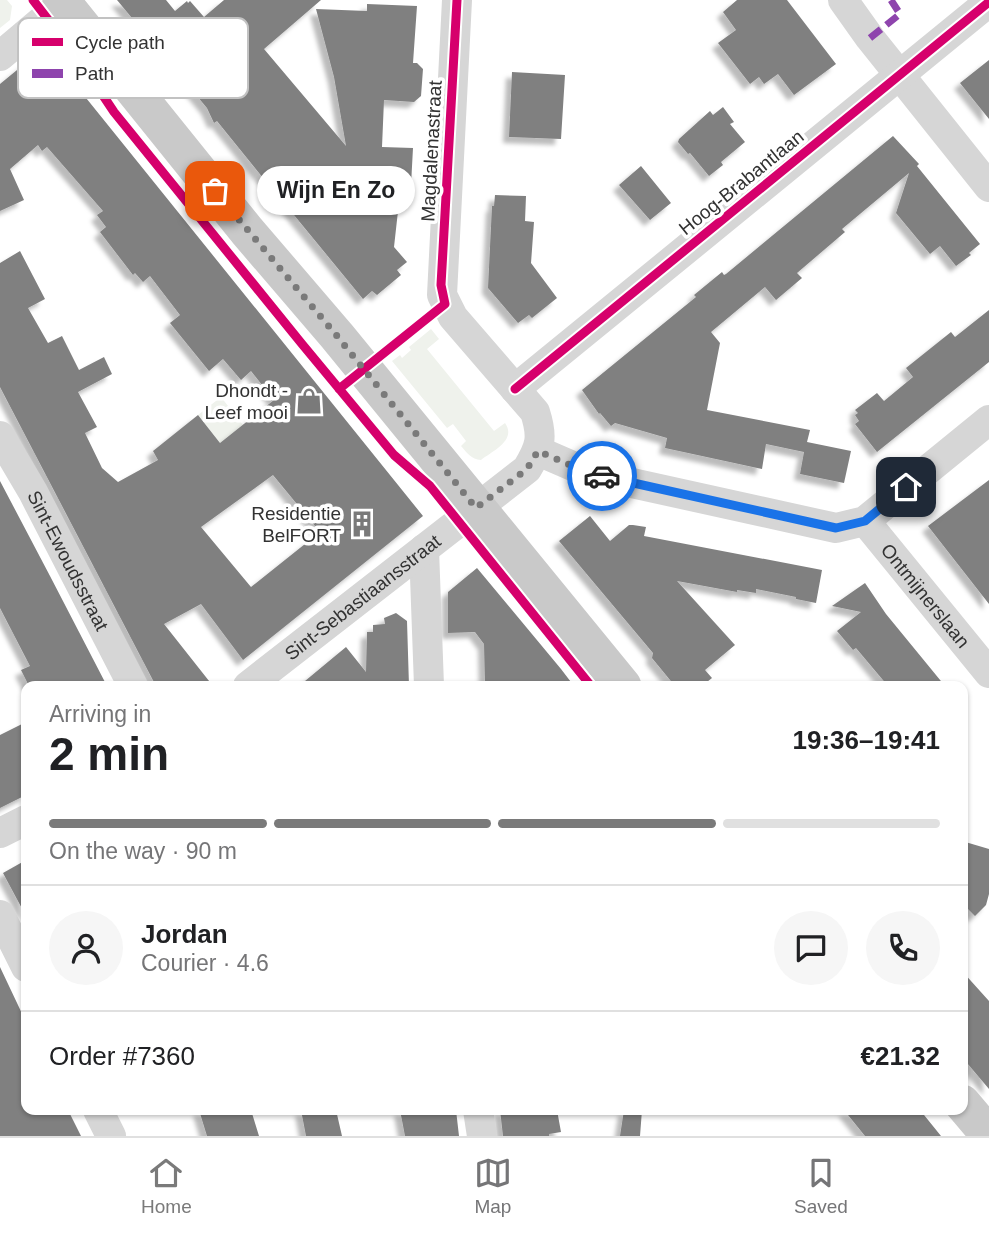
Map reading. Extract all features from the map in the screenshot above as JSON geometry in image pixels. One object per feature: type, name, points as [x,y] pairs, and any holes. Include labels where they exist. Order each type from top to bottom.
[{"type":"main road","points":[[62,1],[76,18]]},
{"type":"main road","points":[[140,98],[619,681]]},
{"type":"main road","points":[[968,1110],[989,1135]]},
{"type":"street","name":"Magdalenastraat","points":[[457,0],[442,285],[445,304],[453,317],[515,389]]},
{"type":"street","points":[[843,0],[989,187]]},
{"type":"street","points":[[43,18],[62,1]]},
{"type":"street","name":"Hoog-Brabantlaan","points":[[515,389],[989,2]]},
{"type":"street","points":[[0,56],[18,40]]},
{"type":"street","points":[[476,508],[527,469],[538,451],[541,431],[535,412],[515,389]]},
{"type":"street","points":[[538,451],[591,474],[836,528],[865,521],[989,420]]},
{"type":"street","name":"Sint-Ewoudsstraat","points":[[0,436],[33,492],[131,681]]},
{"type":"street","name":"Sint-Sebastiaansstraat","points":[[254,681],[476,508]]},
{"type":"street","name":"Ontmijnerslaan","points":[[865,521],[989,673]]},
{"type":"street","points":[[424,549],[429,681]]},
{"type":"street","points":[[0,833],[21,822]]},
{"type":"street","points":[[0,915],[21,957]]},
{"type":"street","points":[[100,1115],[111,1136]]},
{"type":"street","points":[[479,1115],[482,1136]]},
{"type":"shaded area","points":[[0,0],[7,0],[12,6],[10,20],[0,28]]},
{"type":"shaded area","points":[[431,329],[439,339],[427,349],[494,431],[505,423],[508,429],[506,440],[481,460],[465,451],[461,446],[466,441],[453,424],[447,428],[392,361],[400,355],[402,358],[411,350],[409,347]]},
{"type":"shaded area","points":[[221,397],[243,425],[220,443],[198,415]]},
{"type":"building","points":[[117,0],[166,0],[175,11],[190,1],[204,17],[224,0],[321,0],[264,49],[346,146],[334,77],[316,9],[367,11],[367,4],[417,6],[413,63],[423,69],[421,96],[414,102],[384,100],[382,147],[413,148],[411,185],[401,184],[394,247],[407,262],[397,270],[401,275],[377,295],[372,291],[363,299],[285,204],[281,204],[267,187],[268,184],[217,121],[214,123],[199,98],[248,98],[248,18],[132,18]]},
{"type":"building","points":[[737,0],[787,0],[836,64],[794,95],[778,74],[764,84],[759,77],[750,84],[718,43],[736,30],[723,12]]},
{"type":"building","points":[[989,60],[989,119],[960,83]]},
{"type":"building","points":[[18,69],[18,98],[86,98],[423,516],[243,660],[201,604],[164,624],[209,681],[153,681],[0,387],[0,263],[20,251],[45,299],[28,308],[48,343],[62,336],[79,370],[104,357],[112,374],[78,392],[97,427],[85,433],[102,468],[118,482],[158,460],[153,451],[198,415],[220,443],[274,400],[251,371],[241,380],[223,359],[209,371],[170,323],[180,315],[150,276],[143,282],[135,273],[133,275],[100,232],[106,227],[97,215],[103,211],[47,147],[42,151],[38,145],[10,169],[24,200],[0,211],[0,84]],"holes":[[[273,475],[320,532],[251,587],[201,527]]]},
{"type":"building","points":[[512,72],[565,75],[561,139],[509,137]]},
{"type":"building","points":[[723,107],[734,122],[730,124],[745,142],[709,176],[678,142],[710,111],[713,115]]},
{"type":"building","points":[[893,136],[919,164],[917,166],[980,244],[969,253],[971,255],[956,266],[940,246],[930,254],[896,213],[909,173],[842,229],[845,232],[797,273],[802,278],[776,300],[765,287],[711,332],[720,343],[707,410],[810,430],[807,442],[851,451],[844,483],[800,474],[804,452],[766,444],[762,469],[665,448],[667,438],[615,423],[611,426],[599,414],[582,390],[696,297],[694,295],[722,272],[726,274]]},
{"type":"building","points":[[641,166],[671,203],[650,220],[619,185]]},
{"type":"building","points":[[495,195],[526,196],[525,221],[534,222],[531,263],[557,298],[532,318],[529,315],[518,323],[488,288],[492,206]]},
{"type":"building","points":[[989,310],[989,362],[877,452],[855,424],[859,421],[855,410],[877,393],[884,401],[913,377],[906,368],[951,332],[955,337]]},
{"type":"building","points":[[989,480],[989,604],[928,526]]},
{"type":"building","points":[[0,481],[104,681],[26,681],[21,670],[30,666],[0,608]]},
{"type":"building","points":[[590,516],[610,541],[629,525],[633,525],[646,527],[644,536],[822,570],[816,603],[756,589],[756,593],[737,592],[677,581],[735,645],[705,670],[712,678],[708,681],[671,681],[652,658],[653,653],[559,541]]},
{"type":"building","points":[[477,568],[570,681],[485,681],[484,644],[475,632],[448,633],[448,592]]},
{"type":"building","points":[[865,583],[886,614],[941,681],[884,681],[856,648],[853,650],[837,631],[861,612],[832,606]]},
{"type":"building","points":[[396,613],[407,621],[409,681],[305,681],[346,647],[366,672],[367,632],[373,632],[373,625],[385,624],[384,618]]},
{"type":"building","points":[[21,724],[21,798],[0,808],[0,735]]},
{"type":"building","points":[[968,843],[989,849],[989,894],[986,905],[975,916],[968,909]]},
{"type":"building","points":[[21,863],[21,907],[3,873]]},
{"type":"building","points":[[0,967],[21,1011],[21,1115],[70,1115],[81,1136],[0,1136]]},
{"type":"building","points":[[968,978],[989,1001],[989,1089],[968,1064]]},
{"type":"building","points":[[201,1115],[253,1115],[259,1136],[207,1136]]},
{"type":"building","points":[[302,1115],[337,1115],[342,1136],[306,1136]]},
{"type":"building","points":[[401,1115],[457,1115],[459,1136],[405,1136]]},
{"type":"building","points":[[501,1115],[558,1115],[561,1132],[549,1136],[503,1136]]},
{"type":"building","points":[[623,1115],[642,1115],[640,1136],[620,1136]]},
{"type":"building","points":[[848,1115],[924,1115],[941,1136],[865,1136]]},
{"type":"marked path","points":[[870,38],[900,14],[891,0]]},
{"type":"cycle path","points":[[33,0],[47,18]]},
{"type":"cycle path","points":[[339,389],[445,304],[441,285],[457,0]]},
{"type":"cycle path","points":[[515,389],[989,2]]},
{"type":"cycle path","points":[[105,98],[302,344],[394,455],[430,486],[587,681]]},
{"type":"way so far","points":[[215,191],[476,508],[527,469],[538,451],[591,474],[602,476]]},
{"type":"place","name":"Wijn En Zo","points":[[215,191]]},
{"type":"place","name":"Dhondt - Leef mooi","points":[[309,401]]},
{"type":"place","name":"Residentie BelFORT","points":[[362,524]]},
{"type":"route","points":[[602,476],[836,528],[865,521],[906,487]]}]
